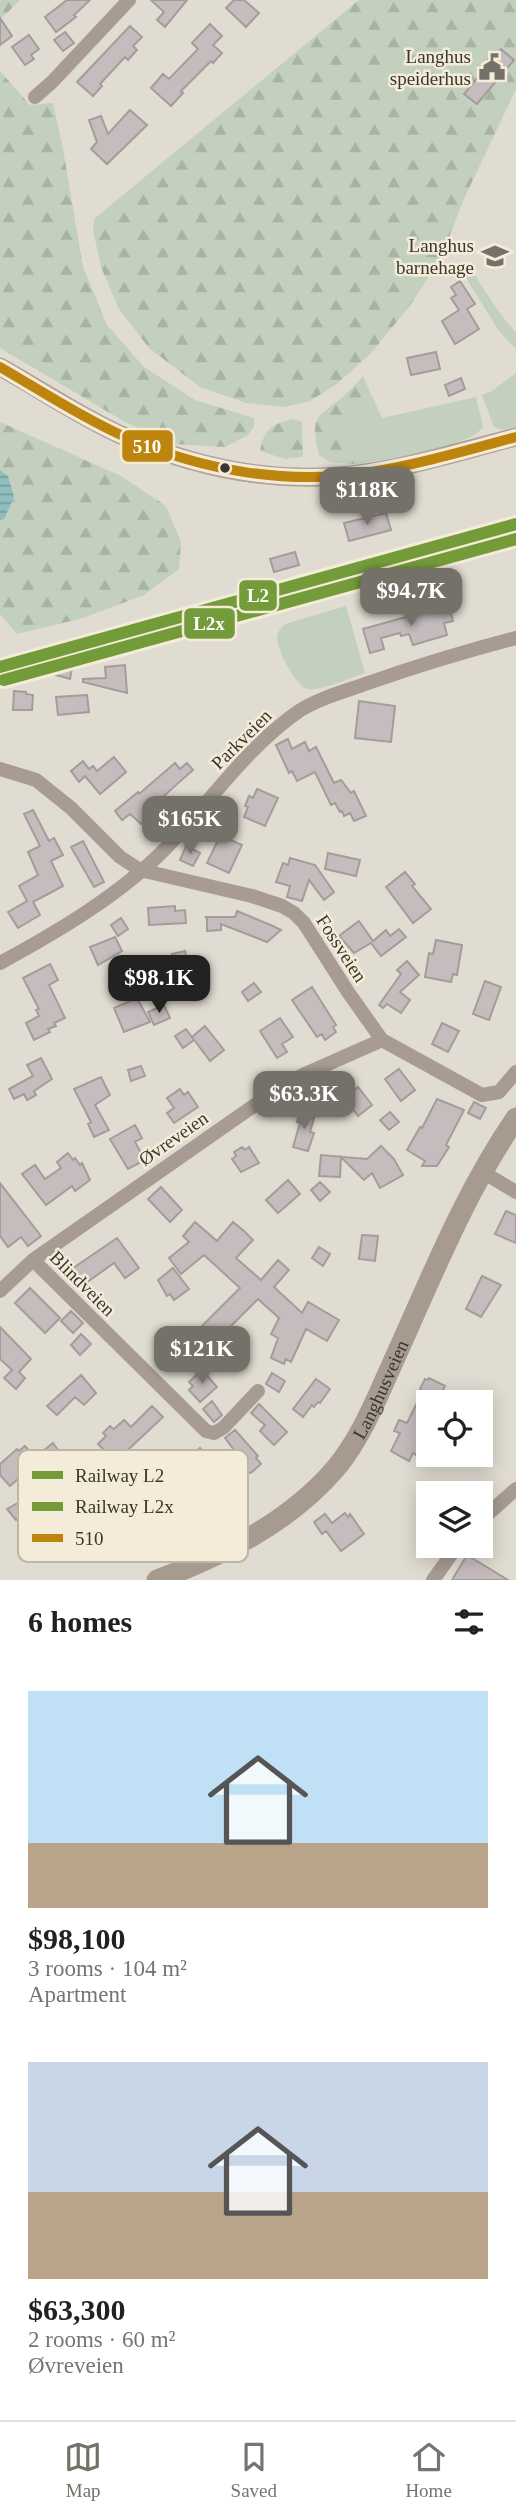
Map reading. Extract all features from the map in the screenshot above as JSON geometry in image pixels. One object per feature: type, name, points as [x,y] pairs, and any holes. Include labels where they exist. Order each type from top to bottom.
[{"type":"main road","points":[[0,367],[131,439],[187,461],[246,473],[280,477],[359,473],[516,437]]},
{"type":"main road","name":"Langhusveien","points":[[248,1539],[295,1506],[337,1466],[368,1416],[450,1232],[481,1171],[516,1118]]},
{"type":"main road","name":"Langhusveien","points":[[157,1580],[201,1562]]},
{"type":"street","points":[[35,97],[129,0]]},
{"type":"street","name":"Parkveien","points":[[0,962],[82,915],[164,850],[254,750],[300,711],[330,697],[410,669],[516,638]]},
{"type":"street","name":"Fossveien","points":[[0,769],[36,780],[71,808],[120,857],[140,870],[252,896],[294,913],[304,923],[382,1040],[476,1093],[493,1094],[504,1088],[516,1072]]},
{"type":"street","name":"Øvreveien","points":[[0,1291],[33,1260],[275,1091],[303,1075],[382,1040]]},
{"type":"street","points":[[481,1171],[516,1192]]},
{"type":"street","name":"Blindveien","points":[[33,1260],[206,1431],[214,1433],[223,1429],[258,1391]]},
{"type":"street","points":[[493,1509],[516,1489]]},
{"type":"street","points":[[433,1580],[449,1558]]},
{"type":"green space","points":[[20,0],[0,20],[0,1]]},
{"type":"green space","points":[[359,0],[516,0],[516,89],[463,201],[441,258],[409,307],[371,353],[337,384],[310,401],[284,407],[246,403],[200,387],[149,348],[119,309],[101,267],[93,230],[94,219]]},
{"type":"green space","points":[[0,71],[30,105],[53,103],[83,267],[107,325],[144,367],[195,400],[254,418],[254,427],[247,436],[225,447],[175,444],[125,422],[0,348]]},
{"type":"green space","points":[[467,264],[516,333],[516,349],[499,331],[461,270]]},
{"type":"green space","points":[[516,373],[516,427],[503,430],[494,427],[482,395]]},
{"type":"green space","points":[[363,376],[371,394],[357,402],[352,418],[349,441],[354,464],[330,462],[319,455],[316,422],[324,411]]},
{"type":"green space","points":[[371,394],[382,418],[476,397],[483,427],[461,441],[443,447],[403,457],[354,464],[349,441],[352,418],[357,402]]},
{"type":"green space","points":[[293,419],[302,422],[303,457],[285,459],[260,451],[264,437],[270,429]]},
{"type":"green space","points":[[0,422],[121,476],[166,506],[181,542],[179,569],[144,595],[83,618],[17,634],[0,614],[0,520],[4,519],[8,476],[0,470]]},
{"type":"green space","points":[[346,606],[365,673],[327,686],[307,689],[293,675],[284,659],[278,644],[278,632],[285,624]]},
{"type":"water","points":[[0,470],[8,476],[14,497],[4,519],[0,520]]},
{"type":"building","points":[[67,0],[90,0],[74,15],[76,17],[56,32],[45,17]]},
{"type":"building","points":[[151,0],[187,0],[165,27],[157,20],[164,12]]},
{"type":"building","points":[[234,0],[244,0],[259,13],[246,27],[226,8]]},
{"type":"building","points":[[0,18],[12,36],[0,45]]},
{"type":"building","points":[[210,24],[222,36],[213,45],[222,53],[181,91],[183,93],[171,106],[151,88],[163,74],[169,79],[198,49],[192,43]]},
{"type":"building","points":[[130,26],[142,37],[133,46],[137,50],[128,60],[125,57],[100,84],[102,86],[93,96],[77,82]]},
{"type":"building","points":[[65,32],[74,43],[63,51],[54,40]]},
{"type":"building","points":[[29,35],[39,49],[31,55],[34,59],[25,65],[12,47]]},
{"type":"building","points":[[501,49],[514,60],[477,104],[464,94]]},
{"type":"building","points":[[130,110],[147,125],[107,164],[91,149],[97,142],[89,120],[101,116],[108,134]]},
{"type":"building","points":[[460,281],[475,304],[467,309],[479,329],[455,344],[442,321],[459,310],[451,298],[456,295],[451,287]]},
{"type":"building","points":[[436,352],[440,369],[411,375],[407,358]]},
{"type":"building","points":[[461,378],[465,389],[449,396],[445,385]]},
{"type":"building","points":[[386,513],[391,530],[349,541],[344,523]]},
{"type":"building","points":[[295,552],[299,565],[274,572],[270,559]]},
{"type":"building","points":[[449,605],[453,621],[444,623],[447,635],[413,645],[409,634],[401,636],[400,633],[381,638],[384,649],[370,653],[363,629]]},
{"type":"building","points":[[60,659],[73,663],[70,679],[56,675]]},
{"type":"building","points":[[125,665],[127,693],[83,682],[83,679],[106,678],[105,667]]},
{"type":"building","points":[[14,691],[33,695],[32,710],[13,710]]},
{"type":"building","points":[[87,695],[89,712],[58,715],[56,697]]},
{"type":"building","points":[[359,701],[395,706],[391,742],[355,738]]},
{"type":"building","points":[[288,739],[292,749],[305,742],[309,751],[316,747],[334,783],[341,780],[351,793],[354,791],[366,816],[354,821],[350,813],[344,816],[335,803],[331,805],[315,772],[297,781],[292,771],[289,773],[276,745]]},
{"type":"building","points":[[114,757],[126,772],[100,794],[85,776],[79,782],[71,771],[83,761],[89,769],[93,766],[97,771]]},
{"type":"building","points":[[175,763],[180,769],[187,763],[193,770],[148,810],[152,815],[141,824],[130,814],[122,820],[115,811]]},
{"type":"building","points":[[257,789],[278,798],[265,826],[244,817],[249,796],[253,798]]},
{"type":"building","points":[[33,810],[49,841],[54,838],[63,855],[51,861],[63,886],[33,902],[40,915],[18,928],[8,912],[27,901],[19,886],[38,875],[28,852],[40,846],[24,814]]},
{"type":"building","points":[[212,818],[226,824],[220,835],[242,845],[229,873],[207,863],[220,836],[207,830]]},
{"type":"building","points":[[83,841],[104,882],[94,887],[71,847]]},
{"type":"building","points":[[186,846],[200,853],[193,866],[180,860]]},
{"type":"building","points":[[328,853],[360,860],[356,876],[325,869]]},
{"type":"building","points":[[290,858],[315,865],[334,892],[324,900],[309,880],[302,901],[287,897],[290,886],[276,882],[283,863],[288,865]]},
{"type":"building","points":[[405,872],[415,884],[412,886],[431,909],[413,923],[386,887]]},
{"type":"building","points":[[175,906],[175,911],[185,910],[186,923],[149,925],[148,908]]},
{"type":"building","points":[[237,911],[281,930],[267,942],[221,924],[221,930],[207,931],[205,917],[235,917]]},
{"type":"building","points":[[121,918],[128,929],[118,936],[111,925]]},
{"type":"building","points":[[359,921],[373,941],[386,930],[390,936],[399,929],[406,937],[381,956],[371,943],[354,953],[339,936]]},
{"type":"building","points":[[115,937],[122,951],[98,965],[90,947]]},
{"type":"building","points":[[436,940],[462,945],[457,975],[453,974],[451,982],[425,977],[429,953],[433,954]]},
{"type":"building","points":[[185,951],[188,963],[198,961],[200,972],[177,977],[172,954]]},
{"type":"building","points":[[407,961],[419,975],[400,992],[410,1000],[401,1013],[387,1004],[383,1008],[379,1005],[401,974],[397,970]]},
{"type":"building","points":[[50,964],[58,980],[49,985],[65,1018],[54,1023],[56,1026],[48,1029],[50,1032],[34,1040],[26,1023],[39,1016],[36,1010],[39,1009],[23,978]]},
{"type":"building","points":[[485,981],[501,987],[489,1020],[473,1014]]},
{"type":"building","points":[[254,983],[261,992],[248,1001],[242,992]]},
{"type":"building","points":[[312,987],[336,1025],[333,1027],[336,1032],[325,1040],[322,1034],[317,1037],[292,1000]]},
{"type":"building","points":[[137,998],[150,1022],[124,1032],[114,1008]]},
{"type":"building","points":[[164,1005],[170,1018],[154,1025],[148,1012]]},
{"type":"building","points":[[280,1018],[293,1037],[282,1044],[287,1052],[277,1058],[260,1031]]},
{"type":"building","points":[[442,1023],[459,1031],[448,1052],[432,1044]]},
{"type":"building","points":[[205,1026],[224,1050],[210,1061],[192,1037]]},
{"type":"building","points":[[186,1029],[194,1040],[183,1048],[175,1036]]},
{"type":"building","points":[[41,1058],[52,1079],[34,1091],[36,1095],[27,1100],[24,1094],[14,1099],[9,1089],[33,1076],[27,1065]]},
{"type":"building","points":[[141,1066],[145,1076],[131,1081],[128,1070]]},
{"type":"building","points":[[399,1069],[415,1090],[401,1101],[385,1079]]},
{"type":"building","points":[[101,1077],[110,1095],[95,1105],[109,1130],[94,1137],[88,1124],[91,1122],[74,1089]]},
{"type":"building","points":[[358,1087],[372,1105],[358,1116],[352,1108],[346,1112],[338,1102]]},
{"type":"building","points":[[180,1089],[184,1095],[188,1092],[198,1107],[174,1123],[167,1113],[174,1108],[167,1098]]},
{"type":"building","points":[[437,1099],[464,1110],[446,1145],[449,1147],[437,1166],[422,1166],[425,1161],[407,1150]]},
{"type":"building","points":[[474,1102],[486,1108],[480,1119],[468,1113]]},
{"type":"building","points":[[300,1110],[315,1114],[310,1132],[314,1133],[308,1151],[293,1147],[300,1123],[297,1122]]},
{"type":"building","points":[[390,1112],[399,1122],[389,1130],[380,1120]]},
{"type":"building","points":[[135,1125],[142,1138],[135,1142],[141,1153],[138,1155],[141,1162],[128,1169],[110,1139]]},
{"type":"building","points":[[381,1146],[394,1159],[403,1175],[380,1188],[372,1173],[364,1180],[341,1157],[340,1177],[319,1176],[321,1155],[367,1159]]},
{"type":"building","points":[[242,1147],[245,1150],[249,1147],[259,1163],[241,1172],[232,1159],[236,1156],[234,1152]]},
{"type":"building","points":[[68,1153],[80,1165],[82,1163],[90,1180],[75,1191],[72,1186],[46,1205],[22,1174],[35,1165],[45,1179],[61,1168],[57,1162]]},
{"type":"building","points":[[288,1180],[300,1194],[278,1213],[266,1200]]},
{"type":"building","points":[[320,1182],[330,1192],[320,1201],[311,1190]]},
{"type":"building","points":[[0,1183],[41,1236],[28,1246],[21,1237],[8,1247],[0,1236]]},
{"type":"building","points":[[161,1187],[182,1210],[170,1222],[148,1199]]},
{"type":"building","points":[[506,1211],[516,1215],[516,1243],[495,1234]]},
{"type":"building","points":[[195,1222],[217,1241],[233,1222],[244,1231],[253,1240],[236,1258],[261,1280],[278,1260],[289,1270],[274,1287],[302,1313],[308,1302],[339,1320],[327,1341],[306,1329],[291,1362],[286,1359],[284,1364],[271,1358],[278,1338],[271,1334],[279,1318],[258,1299],[222,1335],[220,1333],[212,1340],[200,1328],[240,1288],[204,1255],[181,1274],[169,1258],[189,1242],[183,1236]]},
{"type":"building","points":[[362,1235],[378,1236],[375,1261],[359,1259]]},
{"type":"building","points":[[117,1238],[139,1268],[125,1278],[114,1263],[79,1288],[66,1273]]},
{"type":"building","points":[[319,1247],[330,1254],[323,1266],[312,1258]]},
{"type":"building","points":[[62,1252],[71,1264],[60,1272],[52,1260]]},
{"type":"building","points":[[173,1268],[189,1289],[174,1300],[170,1294],[167,1296],[158,1280]]},
{"type":"building","points":[[482,1276],[501,1285],[481,1317],[466,1309]]},
{"type":"building","points":[[30,1288],[60,1318],[45,1333],[15,1303]]},
{"type":"building","points":[[71,1311],[83,1323],[73,1333],[61,1321]]},
{"type":"building","points":[[0,1327],[31,1359],[19,1372],[25,1378],[16,1389],[4,1378],[12,1370],[0,1359]]},
{"type":"building","points":[[81,1334],[91,1344],[80,1355],[71,1345]]},
{"type":"building","points":[[174,1345],[184,1354],[175,1364],[165,1355]]},
{"type":"building","points":[[202,1370],[217,1387],[200,1402],[189,1390],[193,1386],[189,1382]]},
{"type":"building","points":[[272,1373],[285,1381],[279,1392],[266,1384]]},
{"type":"building","points":[[81,1375],[96,1393],[84,1405],[75,1397],[57,1415],[47,1406]]},
{"type":"building","points":[[429,1378],[445,1386],[443,1390],[420,1389],[425,1379]]},
{"type":"building","points":[[316,1379],[330,1389],[320,1403],[314,1407],[312,1405],[303,1417],[293,1409]]},
{"type":"building","points":[[212,1401],[222,1415],[214,1422],[203,1409]]},
{"type":"building","points":[[259,1404],[287,1432],[274,1445],[260,1431],[265,1425],[251,1413]]},
{"type":"building","points":[[416,1405],[416,1455],[413,1453],[409,1461],[391,1451],[400,1433],[394,1431],[399,1420],[407,1423]]},
{"type":"building","points":[[152,1406],[163,1417],[128,1450],[104,1450],[98,1444],[106,1436],[103,1433],[110,1426],[114,1429],[124,1420],[131,1427]]},
{"type":"building","points":[[235,1430],[258,1456],[256,1458],[261,1464],[249,1473],[248,1450],[234,1450],[225,1438]]},
{"type":"building","points":[[53,1443],[58,1450],[44,1450]]},
{"type":"building","points":[[17,1449],[18,1479],[10,1486],[0,1475],[0,1464]]},
{"type":"building","points":[[18,1503],[18,1518],[16,1520],[7,1509]]},
{"type":"building","points":[[345,1513],[348,1517],[350,1514],[364,1534],[341,1551],[326,1531],[322,1534],[314,1522],[325,1514],[332,1523]]},
{"type":"building","points":[[465,1558],[472,1558],[508,1580],[452,1580]]},
{"type":"rail line","name":"L2","points":[[0,667],[516,524]]},
{"type":"rail line","name":"L2x","points":[[4,680],[516,539]]},
{"type":"transit line","name":"510","points":[[0,367],[121,435],[181,458],[243,472],[307,477],[371,472],[426,461],[516,437]]},
{"type":"place","name":"Langhus speiderhus","points":[[492,67]]},
{"type":"place","name":"Langhus barnehage","points":[[495,256]]}]
